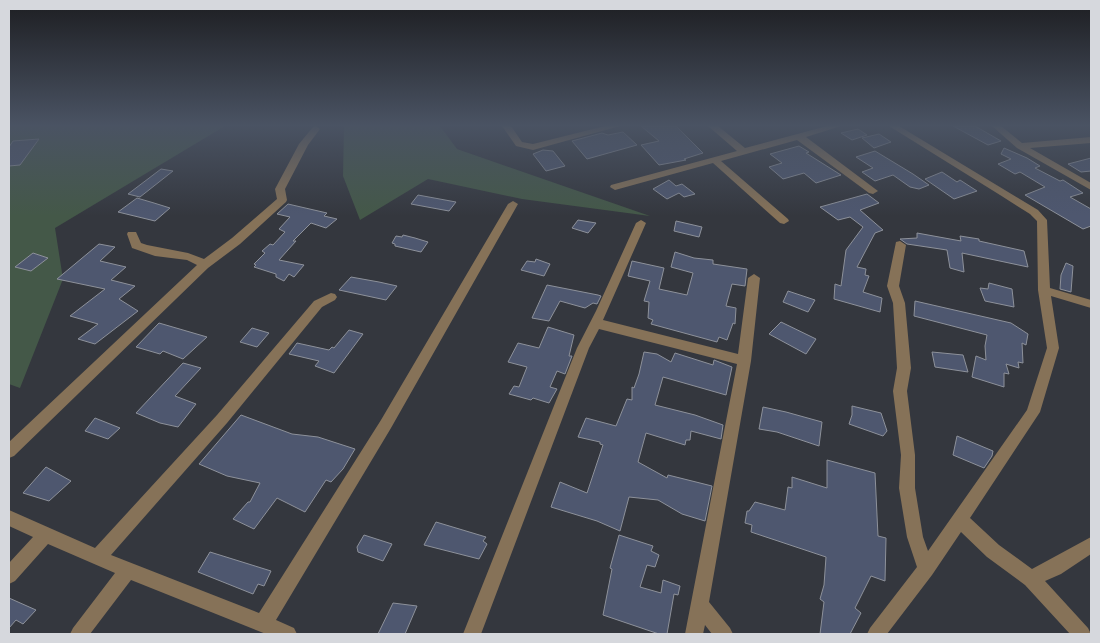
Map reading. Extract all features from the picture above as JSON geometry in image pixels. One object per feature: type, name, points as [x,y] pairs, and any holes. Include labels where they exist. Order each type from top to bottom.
[{"type":"street","points":[[9,450],[204,265],[236,241],[282,200],[280,188],[297,156]]},
{"type":"street","points":[[615,187],[730,156]]},
{"type":"street","points":[[825,156],[873,191]]},
{"type":"street","points":[[876,634],[960,520],[1033,412],[1053,348],[1044,290],[1042,220],[1034,212],[943,156]]},
{"type":"street","points":[[1037,156],[1091,187]]},
{"type":"street","points":[[716,160],[784,221]]},
{"type":"street","points":[[263,624],[386,424],[512,204]]},
{"type":"street","points":[[472,634],[583,348],[596,324],[641,223]]},
{"type":"street","points":[[132,234],[136,246],[156,252],[194,258],[200,260],[204,265]]},
{"type":"street","points":[[900,245],[893,286],[899,304],[904,368],[900,391],[908,455],[910,512],[915,537],[926,568]]},
{"type":"street","points":[[694,634],[744,361],[754,278]]},
{"type":"street","points":[[1044,290],[1091,304]]},
{"type":"street","points":[[97,558],[222,418],[318,304],[331,297]]},
{"type":"street","points":[[596,324],[744,361]]},
{"type":"street","points":[[9,518],[97,558],[288,634]]},
{"type":"street","points":[[960,520],[994,551],[1031,579],[1082,634]]},
{"type":"street","points":[[9,575],[45,536]]},
{"type":"street","points":[[1031,579],[1054,568],[1091,545]]},
{"type":"street","points":[[79,634],[128,570]]},
{"type":"street","points":[[699,604],[724,634]]},
{"type":"green space","points":[[9,156],[175,156],[55,228],[63,279],[20,388],[9,384]]},
{"type":"green space","points":[[343,156],[477,156],[650,216],[522,199],[428,179],[360,220],[343,176]]},
{"type":"building","points":[[9,156],[27,156],[20,165],[9,166]]},
{"type":"building","points":[[535,156],[557,156],[565,166],[546,171]]},
{"type":"building","points":[[585,156],[598,156],[587,159]]},
{"type":"building","points":[[651,156],[693,156],[684,159],[686,160],[659,165]]},
{"type":"building","points":[[773,156],[811,156],[841,175],[816,183],[804,173],[783,179],[769,167],[782,163]]},
{"type":"building","points":[[883,156],[929,185],[919,189],[910,187],[893,175],[875,181],[862,172],[873,168],[856,157]]},
{"type":"building","points":[[1005,156],[1022,156],[1027,158],[1040,166],[1035,168],[1060,181],[1063,180],[1083,193],[1070,197],[1091,209],[1091,226],[1083,229],[1025,195],[1045,187],[1020,172],[1015,174],[998,164],[1011,159]]},
{"type":"building","points":[[1091,158],[1091,171],[1081,172],[1068,164]]},
{"type":"building","points":[[161,169],[173,171],[140,197],[128,194]]},
{"type":"building","points":[[942,172],[957,182],[960,180],[977,191],[954,199],[925,179]]},
{"type":"building","points":[[669,180],[676,186],[682,184],[695,194],[684,197],[679,193],[667,199],[653,189]]},
{"type":"building","points":[[867,194],[879,203],[860,210],[883,230],[875,233],[857,267],[866,269],[865,275],[869,276],[863,292],[882,298],[880,312],[834,299],[835,284],[841,286],[846,250],[863,227],[850,217],[838,220],[820,207]]},
{"type":"building","points":[[418,195],[456,202],[449,211],[411,204]]},
{"type":"building","points":[[137,198],[170,208],[155,221],[118,212]]},
{"type":"building","points":[[288,204],[327,213],[324,216],[337,219],[326,228],[311,223],[293,241],[296,241],[279,260],[304,265],[294,277],[289,274],[284,281],[276,277],[276,274],[254,267],[256,265],[254,264],[265,253],[262,251],[270,244],[273,245],[285,232],[279,229],[290,217],[277,214]]},
{"type":"building","points":[[578,220],[596,223],[588,233],[572,228]]},
{"type":"building","points":[[676,221],[702,227],[699,237],[674,231]]},
{"type":"building","points":[[917,233],[961,241],[960,236],[979,239],[979,241],[1024,251],[1028,267],[962,253],[964,272],[950,268],[947,250],[907,244],[900,239],[917,238]]},
{"type":"building","points":[[403,235],[428,242],[421,252],[395,246],[392,243],[396,236],[402,237]]},
{"type":"building","points":[[99,244],[115,247],[100,261],[126,267],[111,280],[135,286],[119,299],[138,311],[95,344],[78,339],[98,324],[70,316],[105,289],[57,279]]},
{"type":"building","points":[[675,252],[694,258],[713,260],[713,264],[747,269],[745,286],[732,284],[726,306],[736,308],[735,324],[733,323],[727,340],[719,337],[717,342],[651,324],[653,320],[648,318],[649,302],[644,301],[650,281],[628,276],[632,261],[664,268],[659,289],[687,295],[693,273],[671,267]]},
{"type":"building","points":[[33,253],[48,258],[31,271],[15,267]]},
{"type":"building","points":[[536,259],[550,264],[544,276],[521,270],[527,261],[535,262]]},
{"type":"building","points":[[1066,263],[1073,266],[1071,292],[1060,289],[1061,275]]},
{"type":"building","points":[[351,277],[397,286],[386,300],[339,290]]},
{"type":"building","points":[[989,283],[1012,289],[1014,307],[985,301],[980,288],[988,289]]},
{"type":"building","points":[[547,285],[601,296],[597,304],[593,303],[585,308],[560,301],[549,321],[532,318]]},
{"type":"building","points":[[788,291],[815,300],[808,312],[783,302]]},
{"type":"building","points":[[915,301],[1011,323],[1028,334],[1026,345],[1022,343],[1023,363],[1018,362],[1019,368],[1006,364],[1009,374],[1004,373],[1004,387],[972,377],[976,356],[986,360],[985,346],[987,335],[914,316]]},
{"type":"building","points":[[781,322],[816,339],[806,354],[769,334]]},
{"type":"building","points":[[159,323],[207,337],[183,359],[163,351],[160,354],[136,347]]},
{"type":"building","points":[[548,327],[574,335],[569,356],[572,356],[565,374],[557,371],[550,387],[557,389],[549,403],[509,394],[514,386],[519,387],[527,367],[508,362],[518,343],[539,348]]},
{"type":"building","points":[[252,328],[269,333],[257,347],[240,342]]},
{"type":"building","points":[[349,330],[363,334],[334,373],[315,366],[319,361],[289,354],[297,343],[329,350],[332,347],[334,348]]},
{"type":"building","points":[[644,352],[657,354],[671,362],[675,353],[713,365],[714,360],[732,367],[726,395],[663,377],[655,405],[695,415],[723,425],[721,439],[691,431],[690,440],[686,440],[685,445],[646,433],[638,462],[667,478],[668,475],[712,486],[705,521],[682,514],[658,500],[629,497],[620,531],[597,521],[551,507],[560,482],[587,493],[603,445],[600,442],[578,437],[586,418],[616,426],[627,399],[632,400],[632,387],[634,388],[639,374]]},
{"type":"building","points":[[932,352],[963,355],[968,372],[935,367]]},
{"type":"building","points":[[183,363],[201,368],[175,396],[196,404],[178,427],[160,423],[136,413]]},
{"type":"building","points":[[852,406],[881,413],[887,431],[883,436],[849,424]]},
{"type":"building","points":[[763,407],[822,422],[819,446],[777,432],[759,429]]},
{"type":"building","points":[[241,415],[292,434],[318,437],[355,449],[343,469],[331,482],[326,480],[305,512],[277,498],[254,529],[233,519],[250,502],[260,483],[227,476],[199,464]]},
{"type":"building","points":[[95,418],[120,428],[108,439],[85,431]]},
{"type":"building","points":[[957,436],[993,451],[984,468],[953,455]]},
{"type":"building","points":[[827,460],[875,473],[878,536],[886,538],[885,581],[871,576],[855,608],[861,613],[850,634],[820,634],[824,602],[820,599],[824,585],[826,557],[751,532],[752,525],[745,523],[747,511],[755,502],[785,510],[788,487],[792,488],[792,477],[827,488]]},
{"type":"building","points":[[46,467],[71,481],[49,501],[23,493]]},
{"type":"building","points":[[436,522],[486,537],[483,541],[487,544],[479,559],[424,545]]},
{"type":"building","points":[[364,535],[392,544],[383,561],[358,552],[357,547]]},
{"type":"building","points":[[619,535],[653,546],[651,551],[659,555],[655,567],[647,565],[640,587],[661,593],[663,580],[680,586],[678,595],[674,594],[667,634],[659,634],[603,615],[612,569],[610,568]]},
{"type":"building","points":[[210,552],[271,571],[264,586],[258,584],[253,594],[198,572]]},
{"type":"building","points":[[9,598],[36,610],[23,624],[16,620],[9,628]]},
{"type":"building","points":[[393,603],[417,606],[405,634],[378,634]]}]
